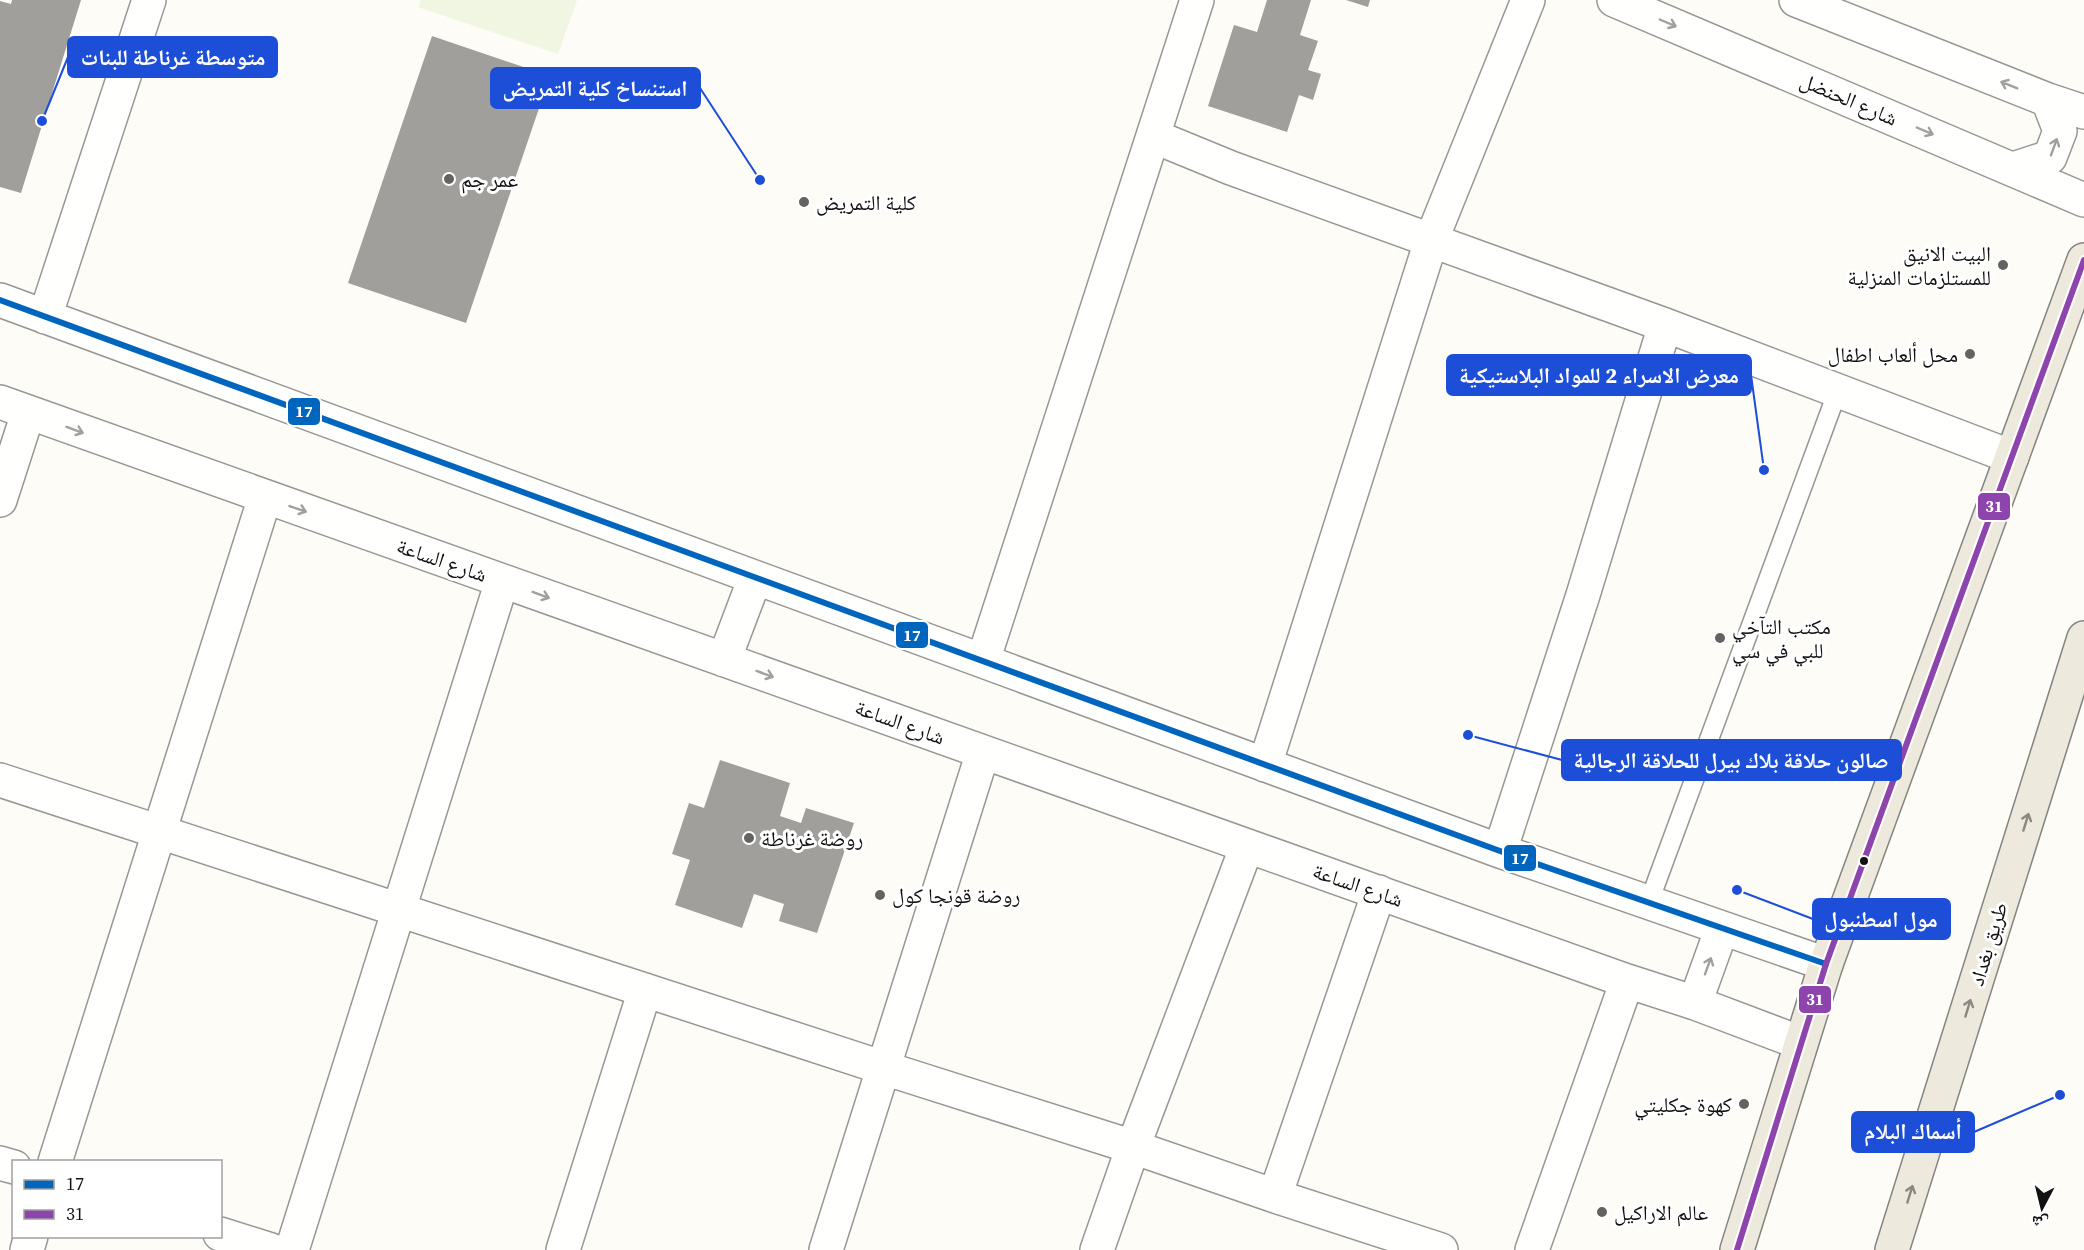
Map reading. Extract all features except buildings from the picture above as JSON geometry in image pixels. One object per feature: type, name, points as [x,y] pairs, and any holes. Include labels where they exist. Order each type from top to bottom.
[{"type":"main road","points":[[1737,1250],[1826,963],[2084,260]]},
{"type":"main road","name":"طريق بغداد","points":[[1892,1250],[2083,644]]},
{"type":"street","points":[[45,317],[149,0]]},
{"type":"street","points":[[983,661],[1197,0]]},
{"type":"street","points":[[1265,765],[1431,241],[1528,0]]},
{"type":"street","name":"شارع الحنضل","points":[[1614,0],[2084,200]]},
{"type":"street","points":[[1796,0],[2048,100],[2084,112]]},
{"type":"street","points":[[2013,169],[2050,157],[2060,131],[2048,100]]},
{"type":"street","points":[[1154,136],[1231,168],[1665,325],[2012,457]]},
{"type":"street","points":[[0,300],[1500,851],[1826,963]]},
{"type":"street","points":[[1500,851],[1583,595],[1665,325]]},
{"type":"street","points":[[0,500],[14,408]]},
{"type":"street","name":"شارع الساعة","points":[[14,408],[1627,981],[1695,1003],[1801,1043]]},
{"type":"street","points":[[55,1160],[265,497]]},
{"type":"street","points":[[724,660],[754,578]]},
{"type":"street","points":[[292,1250],[502,581]]},
{"type":"street","points":[[826,1250],[983,752]]},
{"type":"street","points":[[0,780],[1133,1147],[1441,1250]]},
{"type":"street","points":[[1097,1250],[1133,1147],[1247,846]]},
{"type":"street","points":[[1275,1196],[1379,892]]},
{"type":"street","points":[[1695,1003],[1722,928]]},
{"type":"street","points":[[1532,1250],[1627,981]]},
{"type":"street","points":[[563,1250],[645,990]]},
{"type":"street","points":[[222,1235],[271,1250]]},
{"type":"lane","points":[[1649,902],[1838,390]]},
{"type":"green space","points":[[421,0],[577,0],[558,54],[418,7]]},
{"type":"transit line","name":"31","points":[[1737,1250],[1826,964],[2084,260]]},
{"type":"transit line","name":"17","points":[[0,300],[1500,851],[1826,964]]},
{"type":"place","name":"متوسطة غرناطة للبنات","points":[[42,121]]},
{"type":"place","name":"عمر جم","points":[[449,179]]},
{"type":"place","name":"استنساخ کلیة التمریض","points":[[760,180]]},
{"type":"place","name":"كلية التمريض","points":[[804,202]]},
{"type":"place","name":"البيت الانيق للمستلزمات المنزلية","points":[[2003,265]]},
{"type":"place","name":"محل ألعاب اطفال","points":[[1970,354]]},
{"type":"place","name":"معرض الاسراء 2 للمواد البلاستيكية","points":[[1764,470]]},
{"type":"place","name":"مكتب التآخي للبي في سي","points":[[1720,638]]},
{"type":"place","name":"صالون حلاقة بلاك بيرل للحلاقة الرجالية","points":[[1468,735]]},
{"type":"place","name":"روضة غرناطة","points":[[749,838]]},
{"type":"place","name":"مول اسطنبول","points":[[1737,890]]},
{"type":"place","name":"روضة قونجا كول","points":[[880,895]]},
{"type":"place","name":"أسماك البلام","points":[[2060,1095]]},
{"type":"place","name":"كهوة جكليتي","points":[[1744,1104]]},
{"type":"place","name":"عالم الاراكيل","points":[[1602,1212]]}]
